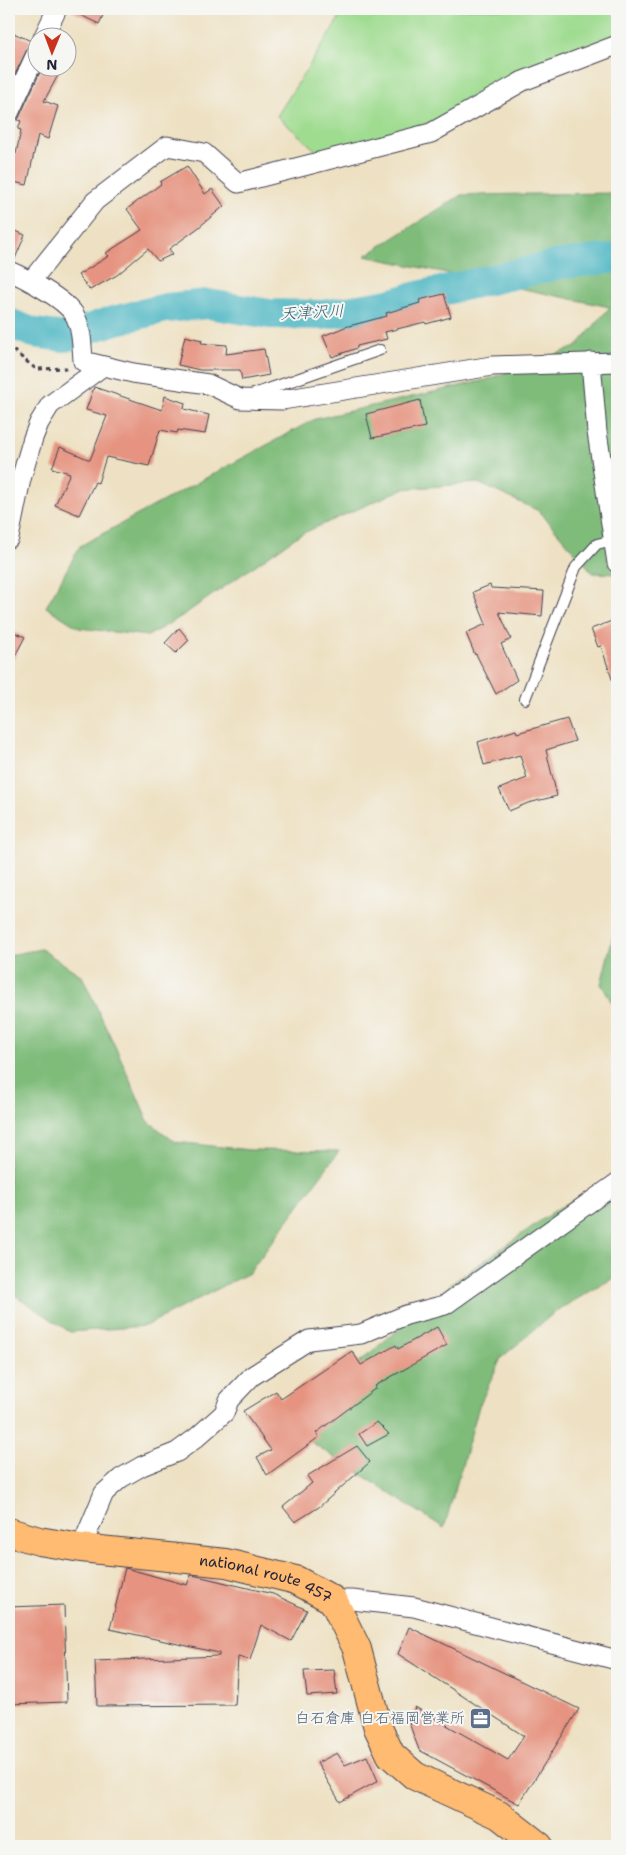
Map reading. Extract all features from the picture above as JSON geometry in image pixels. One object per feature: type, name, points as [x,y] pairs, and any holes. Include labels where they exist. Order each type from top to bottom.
[{"type":"highway","name":"national route 457","points":[[9,1532],[38,1541],[81,1548],[226,1563],[296,1580],[333,1600],[357,1649],[378,1728],[391,1755],[415,1776],[499,1815],[539,1846]]},
{"type":"street","points":[[48,28],[57,9]]},
{"type":"street","points":[[31,282],[95,201],[167,146],[204,152],[238,183],[431,134],[523,81],[617,45]]},
{"type":"street","points":[[9,113],[28,72]]},
{"type":"street","points":[[9,271],[31,282],[69,308],[77,322],[83,361],[208,384],[240,399],[282,400],[492,366],[617,362]]},
{"type":"street","points":[[591,362],[597,432],[617,563]]},
{"type":"street","points":[[9,538],[21,478],[39,423],[50,405],[103,366]]},
{"type":"street","points":[[81,1548],[104,1493],[121,1478],[142,1466],[177,1452],[196,1438],[224,1413],[229,1400],[252,1376],[309,1340],[361,1334],[406,1316],[446,1305],[617,1183]]},
{"type":"street","points":[[333,1600],[352,1600],[414,1607],[617,1660]]},
{"type":"lane","points":[[240,399],[380,350]]},
{"type":"lane","points":[[526,699],[576,567],[597,544],[613,540]]},
{"type":"path","points":[[9,344],[36,368],[103,366]]},
{"type":"green space","points":[[345,9],[617,9],[617,39],[486,91],[432,125],[321,155],[277,116]]},
{"type":"green space","points":[[617,193],[617,574],[593,573],[539,511],[478,483],[403,489],[299,535],[182,616],[148,636],[79,628],[46,607],[80,546],[315,419],[486,380],[576,347],[610,307],[365,256],[461,195]]},
{"type":"green space","points":[[617,919],[617,1011],[601,984]]},
{"type":"green space","points":[[41,949],[82,976],[148,1121],[175,1142],[250,1150],[339,1151],[249,1273],[145,1326],[70,1332],[9,1291],[9,955]]},
{"type":"green space","points":[[617,1176],[617,1276],[556,1311],[501,1358],[479,1406],[444,1528],[294,1431],[350,1370],[454,1282],[557,1209]]},
{"type":"building","points":[[68,9],[106,9],[99,24]]},
{"type":"building","points":[[9,31],[28,40],[28,47],[9,87]]},
{"type":"building","points":[[37,78],[57,78],[44,101],[58,106],[48,139],[38,135],[27,185],[9,181],[9,153],[16,154],[21,130],[18,129],[21,121],[18,120]]},
{"type":"building","points":[[187,166],[205,194],[212,189],[224,206],[169,249],[173,254],[158,261],[148,249],[117,275],[90,290],[78,275],[109,256],[106,253],[142,230],[127,209],[161,184],[160,182]]},
{"type":"building","points":[[9,228],[25,235],[14,261],[9,260]]},
{"type":"building","points":[[444,294],[451,317],[385,332],[387,339],[357,346],[357,348],[332,357],[323,336],[345,327],[387,316],[386,313],[420,303],[419,300]]},
{"type":"building","points":[[185,336],[202,340],[201,343],[227,345],[226,354],[264,349],[269,375],[242,380],[240,370],[200,370],[178,365]]},
{"type":"building","points":[[94,387],[162,410],[165,396],[185,403],[184,409],[209,415],[205,434],[178,430],[177,433],[160,430],[149,466],[106,457],[98,483],[95,482],[79,515],[55,505],[70,473],[52,468],[60,447],[90,460],[107,416],[86,410]]},
{"type":"building","points":[[420,400],[425,427],[372,438],[366,414]]},
{"type":"building","points":[[490,585],[491,588],[544,591],[542,616],[499,612],[511,639],[501,644],[517,680],[496,694],[475,655],[466,633],[486,624],[473,592]]},
{"type":"building","points":[[617,619],[617,688],[615,688],[601,646],[598,647],[591,629]]},
{"type":"building","points":[[179,628],[189,640],[176,653],[165,643]]},
{"type":"building","points":[[9,630],[25,637],[9,667]]},
{"type":"building","points":[[567,719],[575,741],[546,750],[557,796],[528,803],[509,811],[499,789],[527,778],[520,755],[484,765],[478,742],[516,730],[517,733]]},
{"type":"building","points":[[437,1327],[447,1345],[375,1386],[376,1388],[316,1433],[319,1437],[267,1475],[257,1457],[271,1450],[243,1411],[276,1391],[281,1399],[352,1351],[361,1365],[396,1345],[398,1349]]},
{"type":"building","points":[[377,1422],[389,1434],[367,1446],[359,1434]]},
{"type":"building","points":[[357,1446],[370,1462],[319,1507],[295,1522],[283,1507],[312,1483],[307,1476]]},
{"type":"building","points":[[125,1568],[187,1585],[191,1575],[197,1576],[273,1594],[307,1610],[291,1641],[261,1625],[250,1660],[238,1657],[235,1705],[97,1706],[95,1661],[219,1656],[219,1653],[110,1629]]},
{"type":"building","points":[[64,1605],[67,1702],[9,1704],[9,1607]]},
{"type":"building","points":[[409,1627],[579,1709],[519,1804],[419,1750],[409,1723],[415,1707],[508,1760],[524,1736],[398,1654]]},
{"type":"building","points":[[334,1670],[337,1694],[307,1696],[304,1671]]},
{"type":"building","points":[[337,1753],[345,1765],[367,1756],[378,1781],[340,1802],[317,1763]]},
{"type":"waterway","name":"天津沢川","points":[[9,323],[34,333],[65,337],[109,322],[166,308],[208,304],[270,314],[322,315],[389,304],[560,264],[617,258]]},
{"type":"place","name":"白石倉庫 白石福岡営業所","points":[[481,1718]]}]
